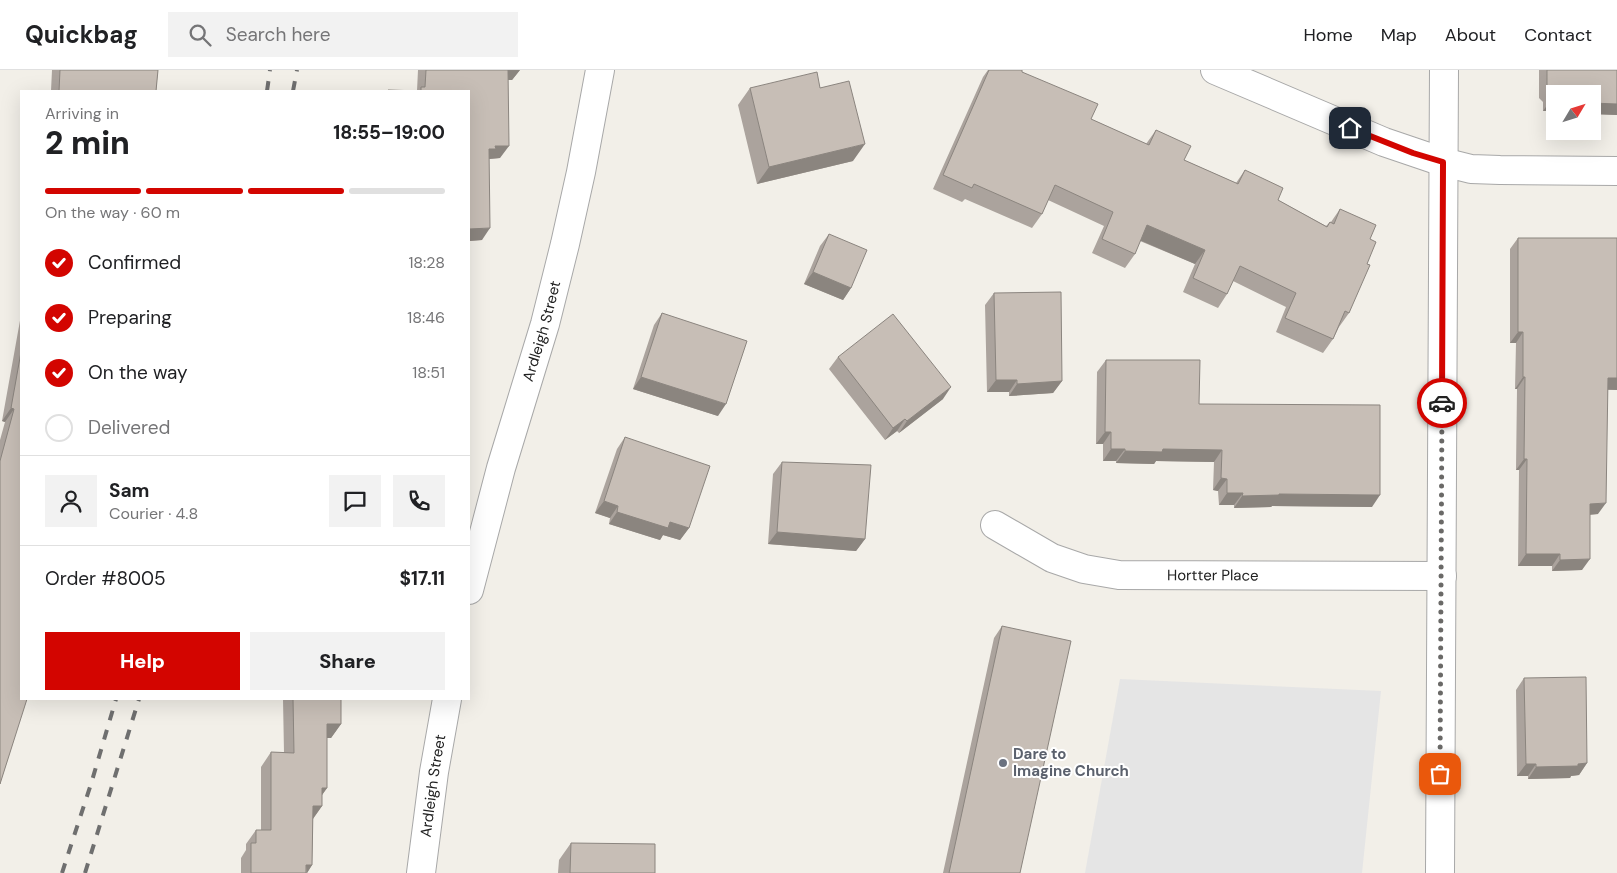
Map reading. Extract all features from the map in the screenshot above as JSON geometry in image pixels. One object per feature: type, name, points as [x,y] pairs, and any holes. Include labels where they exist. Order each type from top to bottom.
[{"type":"street","name":"Ardleigh Street","points":[[470,586],[501,468],[545,324],[566,244],[600,70]]},
{"type":"street","points":[[1215,70],[1384,142],[1443,162],[1471,168],[1500,170],[1617,171]]},
{"type":"street","points":[[1440,873],[1444,70]]},
{"type":"street","name":"Hortter Place","points":[[995,525],[1052,558],[1084,569],[1119,575],[1442,576]]},
{"type":"street","name":"Ardleigh Street","points":[[421,873],[434,772],[447,700]]},
{"type":"shaded area","points":[[1120,679],[1381,691],[1362,873],[1085,873]]},
{"type":"building","points":[[60,70],[158,70],[156,90],[59,90]]},
{"type":"building","points":[[426,70],[508,70],[509,146],[495,146],[496,149],[489,149],[490,228],[470,229],[470,90],[421,90],[421,87],[425,87]]},
{"type":"building","points":[[989,70],[1022,70],[1022,72],[1098,104],[1091,119],[1149,145],[1156,130],[1191,146],[1184,160],[1238,184],[1245,170],[1283,188],[1278,200],[1327,227],[1330,222],[1334,224],[1340,209],[1376,225],[1370,239],[1376,242],[1367,264],[1370,265],[1349,313],[1345,311],[1333,339],[1285,318],[1296,293],[1240,266],[1227,294],[1193,278],[1205,250],[1147,225],[1135,254],[1102,239],[1113,212],[1055,185],[1042,214],[974,184],[972,188],[943,175]]},
{"type":"building","points":[[1547,70],[1617,70],[1617,104],[1601,103],[1601,85],[1547,85]]},
{"type":"building","points":[[817,72],[820,88],[849,81],[865,144],[769,167],[750,88]]},
{"type":"building","points":[[829,234],[867,250],[851,288],[813,272]]},
{"type":"building","points":[[1518,238],[1617,238],[1617,378],[1608,378],[1606,503],[1590,504],[1590,559],[1560,560],[1560,554],[1526,554],[1527,459],[1524,459],[1525,377],[1523,377],[1523,332],[1518,332]]},
{"type":"building","points":[[1061,292],[1062,381],[1017,384],[1017,380],[996,380],[994,293]]},
{"type":"building","points":[[662,313],[747,341],[726,404],[641,377]]},
{"type":"building","points":[[893,314],[951,387],[907,421],[905,419],[893,428],[838,357]]},
{"type":"building","points":[[20,358],[20,700],[27,700],[0,784],[0,461],[14,409],[11,408]]},
{"type":"building","points":[[1106,360],[1200,360],[1199,404],[1380,405],[1380,495],[1279,494],[1242,496],[1243,493],[1227,493],[1227,479],[1221,478],[1222,450],[1163,449],[1162,452],[1111,449],[1111,432],[1105,432]]},
{"type":"building","points":[[625,437],[710,466],[689,528],[670,522],[668,528],[617,512],[618,506],[604,501]]},
{"type":"building","points":[[782,462],[871,465],[865,539],[777,532]]},
{"type":"building","name":"Dare to Imagine Church","points":[[1002,626],[1071,641],[1020,873],[949,873]]},
{"type":"building","points":[[1586,677],[1587,763],[1578,764],[1578,766],[1536,767],[1536,764],[1526,764],[1524,678]]},
{"type":"building","points":[[293,700],[341,700],[341,724],[327,724],[327,788],[322,788],[322,806],[313,806],[312,865],[306,865],[306,873],[251,873],[251,843],[256,843],[256,830],[271,830],[271,752],[294,753]]},
{"type":"building","points":[[571,843],[655,844],[655,873],[570,873]]},
{"type":"railway","points":[[267,90],[270,70]]},
{"type":"railway","points":[[293,90],[297,70]]},
{"type":"railway","points":[[62,873],[116,700]]},
{"type":"railway","points":[[85,873],[139,700]]},
{"type":"way so far","points":[[1440,774],[1442,403]]},
{"type":"place","name":"Dare to Imagine Church","points":[[1003,763]]},
{"type":"route","points":[[1350,128],[1413,153],[1443,162],[1442,403]]}]
